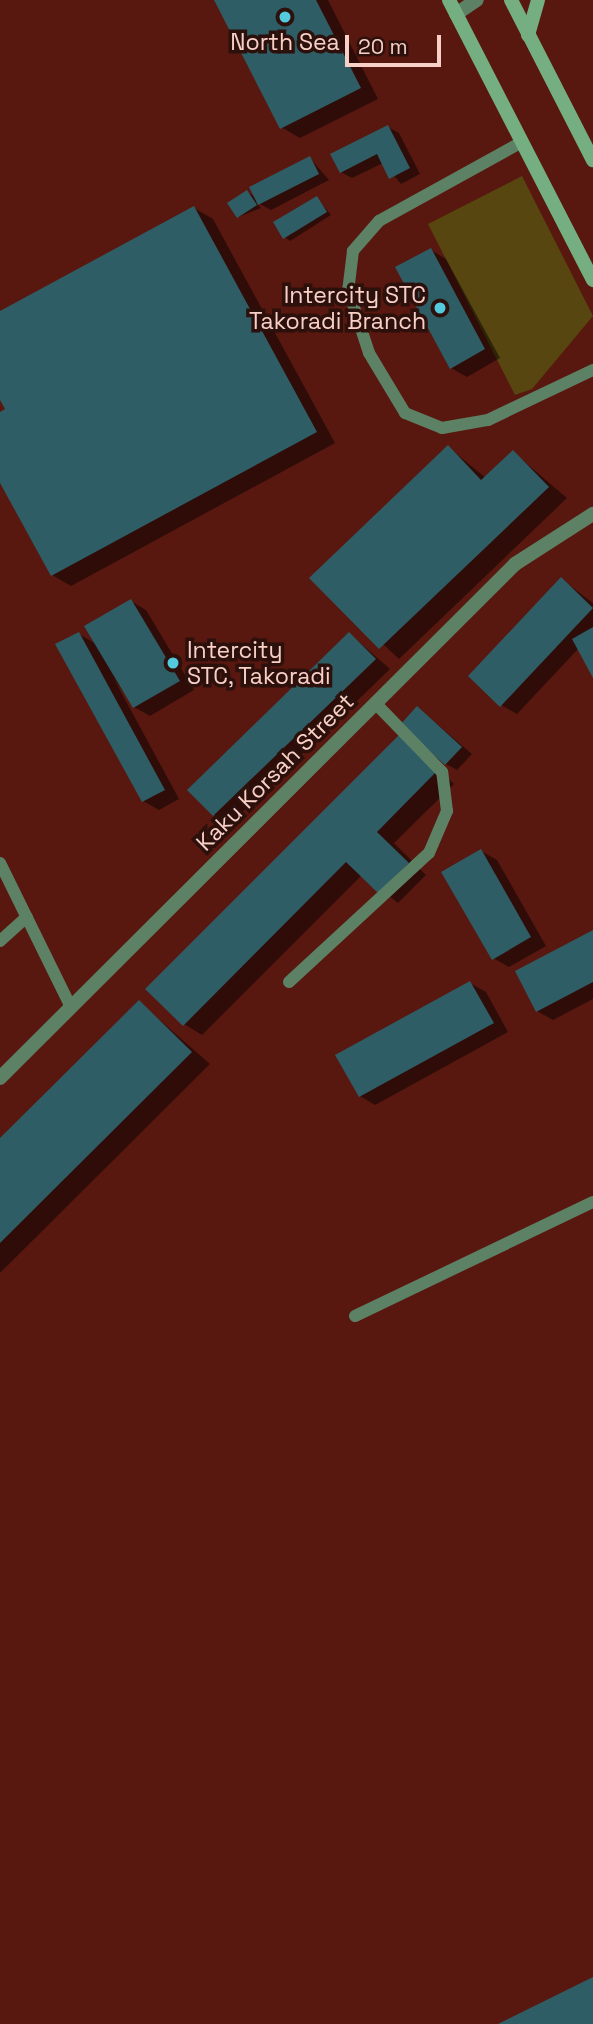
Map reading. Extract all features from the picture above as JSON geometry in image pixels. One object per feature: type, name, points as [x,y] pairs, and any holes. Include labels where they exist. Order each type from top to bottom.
[{"type":"main road","points":[[449,0],[593,280]]},
{"type":"main road","points":[[511,0],[593,160]]},
{"type":"main road","points":[[528,35],[538,0]]},
{"type":"street","points":[[456,14],[477,0]]},
{"type":"street","name":"Kaku Korsah Street","points":[[0,1078],[515,564],[593,514]]},
{"type":"lane","points":[[522,142],[379,221],[353,251],[348,289],[369,353],[405,413],[442,428],[488,420],[593,370]]},
{"type":"lane","points":[[289,982],[429,853],[447,811],[442,772],[376,704]]},
{"type":"lane","points":[[0,863],[71,1007]]},
{"type":"lane","points":[[0,941],[27,917]]},
{"type":"lane","points":[[355,1316],[593,1202]]},
{"type":"shaded area","points":[[522,176],[593,316],[532,389],[515,395],[428,224]]},
{"type":"building","points":[[214,0],[316,0],[361,88],[280,129]]},
{"type":"building","points":[[388,125],[410,168],[389,179],[377,154],[340,173],[330,154]]},
{"type":"building","points":[[310,156],[319,174],[258,205],[249,187]]},
{"type":"building","points":[[247,190],[257,205],[237,218],[227,203]]},
{"type":"building","points":[[317,196],[327,212],[283,239],[273,222]]},
{"type":"building","points":[[194,206],[317,432],[51,576],[0,483],[0,412],[5,409],[0,400],[0,311]]},
{"type":"building","name":"Intercity STC Takoradi Branch","points":[[431,248],[485,349],[450,369],[395,267]]},
{"type":"building","points":[[448,445],[481,480],[513,450],[549,487],[379,649],[309,578]]},
{"type":"building","points":[[561,577],[593,608],[500,707],[468,676]]},
{"type":"building","points":[[131,599],[180,681],[133,708],[84,626]]},
{"type":"building","points":[[593,627],[593,678],[572,639]]},
{"type":"building","points":[[79,632],[165,790],[142,802],[55,644]]},
{"type":"building","points":[[349,632],[376,659],[213,816],[187,790]]},
{"type":"building","points":[[417,706],[462,747],[445,765],[400,725]]},
{"type":"building","points":[[399,735],[436,772],[377,832],[409,863],[378,893],[346,862],[183,1026],[145,989]]},
{"type":"building","points":[[481,849],[531,937],[492,960],[441,872]]},
{"type":"building","points":[[593,930],[593,982],[536,1012],[515,971]]},
{"type":"building","points":[[470,981],[494,1023],[359,1097],[335,1055]]},
{"type":"building","points":[[139,1000],[192,1052],[0,1243],[0,1138]]},
{"type":"building","points":[[593,1977],[593,2024],[498,2024]]},
{"type":"place","name":"North Sea","points":[[285,17]]},
{"type":"place","name":"Intercity STC Takoradi Branch","points":[[440,308]]},
{"type":"place","name":"Intercity STC, Takoradi","points":[[173,663]]}]
